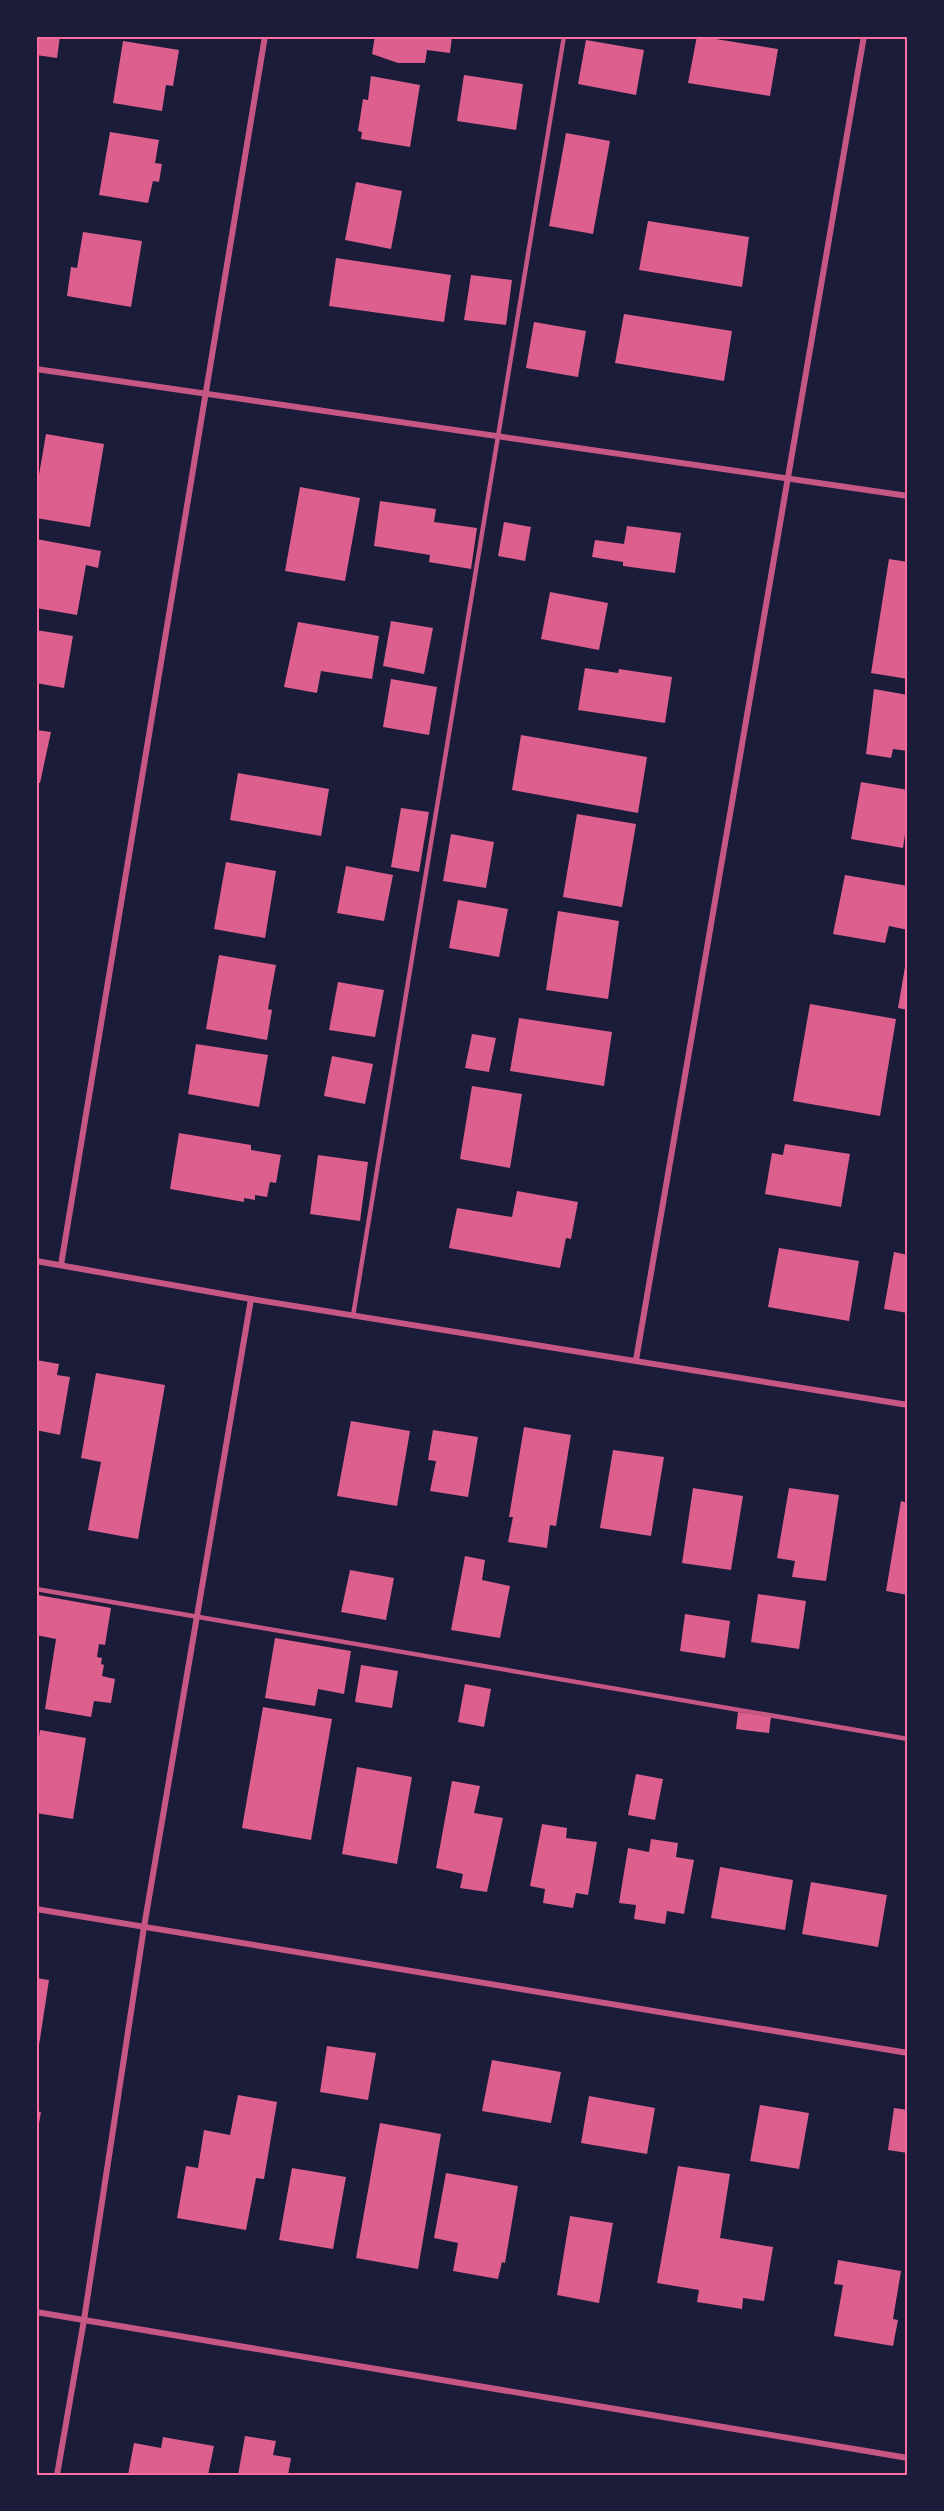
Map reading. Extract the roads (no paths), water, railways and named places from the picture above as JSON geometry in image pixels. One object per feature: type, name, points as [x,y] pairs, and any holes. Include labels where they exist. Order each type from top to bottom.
[{"type":"street","points":[[61,1265],[203,394],[265,36]]},
{"type":"street","points":[[636,1360],[864,36]]},
{"type":"street","points":[[36,369],[908,496]]},
{"type":"street","points":[[36,1261],[353,1316],[908,1405]]},
{"type":"street","points":[[57,2475],[84,2320],[144,1927],[251,1299]]},
{"type":"street","points":[[36,1909],[908,2053]]},
{"type":"street","points":[[36,2312],[908,2458]]},
{"type":"lane","points":[[353,1316],[496,437],[564,36]]},
{"type":"lane","points":[[36,1589],[908,1739]]}]
